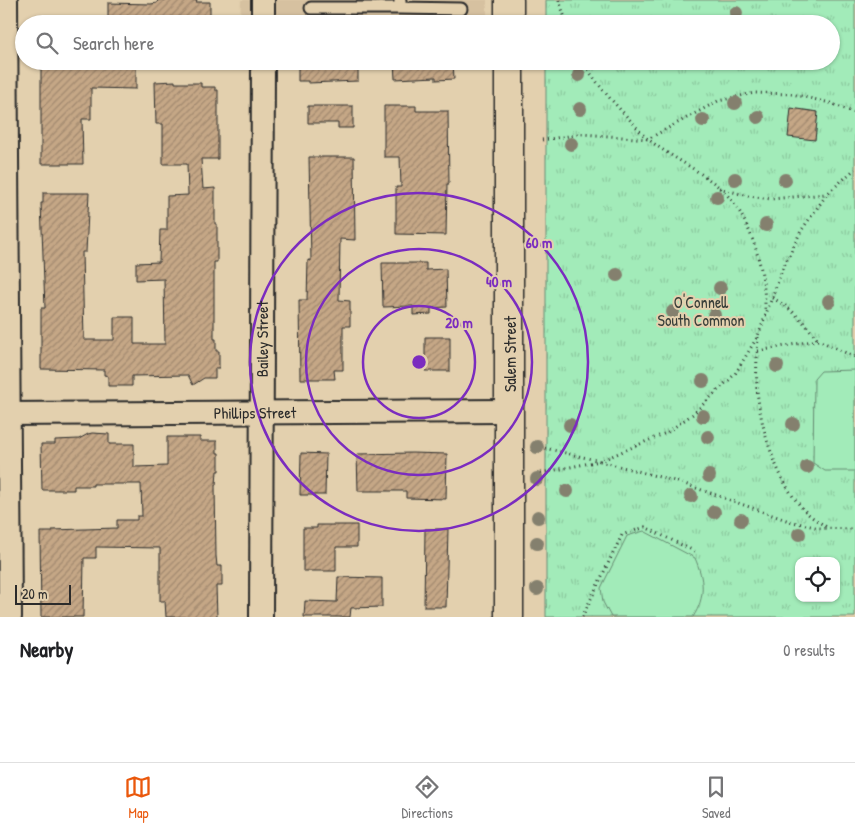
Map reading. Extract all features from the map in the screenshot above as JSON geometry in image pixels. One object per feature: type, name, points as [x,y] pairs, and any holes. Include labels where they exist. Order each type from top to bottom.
[{"type":"main road","points":[[509,0],[509,15]]},
{"type":"main road","name":"Salem Street","points":[[509,70],[509,617]]},
{"type":"street","points":[[6,0],[4,275],[10,617]]},
{"type":"street","points":[[263,0],[263,15]]},
{"type":"street","name":"Bailey Street","points":[[262,617],[263,70]]},
{"type":"street","name":"Phillips Street","points":[[5,414],[510,411]]},
{"type":"lane","points":[[311,8],[400,4],[461,9]]},
{"type":"path","points":[[559,0],[564,15]]},
{"type":"path","points":[[588,70],[592,78],[648,139],[719,188],[734,204],[749,232],[759,261],[766,292],[765,316]]},
{"type":"path","points":[[542,140],[582,134],[648,139],[718,101],[754,93],[792,94],[830,103],[855,113]]},
{"type":"path","points":[[541,473],[600,461],[666,432],[693,414],[735,374],[758,336],[782,270],[801,232],[827,194],[855,169]]},
{"type":"path","points":[[719,188],[748,196],[771,199],[827,194]]},
{"type":"path","points":[[772,298],[792,310],[804,321],[818,340],[855,357]]},
{"type":"path","points":[[758,336],[757,390],[762,418],[777,469],[789,491],[807,513],[829,528]]},
{"type":"path","points":[[758,351],[818,340]]},
{"type":"path","points":[[540,447],[682,483],[789,521],[818,528],[855,529]]},
{"type":"path","points":[[582,617],[622,534],[645,527],[696,552]]},
{"type":"shaded area","points":[[241,0],[487,0],[487,15],[240,15]]},
{"type":"green space","name":"O'Connell South Common","points":[[546,0],[855,0],[855,617],[546,617],[546,70],[840,70],[840,15],[546,15]]},
{"type":"green space","points":[[855,370],[855,471],[825,471],[813,463],[814,379],[821,371]]},
{"type":"green space","points":[[644,531],[695,558],[702,581],[702,595],[693,617],[611,617],[603,602],[601,588],[627,536]]},
{"type":"building","points":[[158,0],[210,2],[210,15],[108,15],[108,3],[157,3]]},
{"type":"building","points":[[41,70],[136,70],[136,89],[91,88],[91,119],[82,119],[83,164],[41,164]]},
{"type":"building","points":[[298,70],[358,70],[358,81],[308,83],[308,81],[298,81]]},
{"type":"building","points":[[394,70],[454,70],[454,79],[436,80],[436,77],[395,79]]},
{"type":"building","points":[[175,81],[175,83],[201,83],[201,87],[215,87],[215,90],[218,90],[218,159],[201,159],[203,189],[215,188],[217,262],[214,262],[214,339],[216,339],[216,351],[219,351],[219,368],[215,368],[215,378],[204,378],[193,385],[188,375],[132,376],[132,386],[108,386],[108,376],[104,375],[104,370],[41,369],[41,308],[45,308],[41,203],[43,203],[43,193],[89,193],[86,252],[82,252],[84,340],[114,340],[114,317],[134,317],[134,344],[165,344],[164,279],[136,280],[136,263],[159,262],[160,230],[167,230],[167,196],[188,195],[187,164],[163,164],[163,124],[156,124],[155,82]]},
{"type":"building","points":[[308,106],[353,106],[353,128],[338,128],[338,123],[308,123]]},
{"type":"building","points":[[384,106],[416,106],[416,111],[448,111],[449,184],[447,184],[446,235],[396,234],[396,187],[401,187],[400,157],[384,157]]},
{"type":"building","points":[[791,108],[818,112],[815,140],[788,137]]},
{"type":"building","points":[[309,157],[354,157],[355,240],[340,239],[339,300],[350,301],[350,326],[343,326],[343,370],[334,370],[335,379],[300,379],[299,300],[307,300],[308,260],[311,261]]},
{"type":"building","points":[[382,263],[426,263],[426,270],[446,269],[447,307],[431,308],[431,314],[413,315],[413,306],[383,307]]},
{"type":"building","points":[[425,337],[450,337],[450,371],[425,371]]},
{"type":"building","points":[[92,433],[109,434],[109,444],[134,444],[134,467],[167,466],[167,437],[200,437],[200,441],[217,441],[219,471],[217,471],[215,485],[216,556],[217,566],[222,566],[222,586],[216,586],[217,617],[166,617],[165,601],[160,601],[160,548],[96,547],[96,558],[84,558],[83,617],[41,617],[40,532],[117,528],[117,520],[137,520],[137,516],[142,516],[141,484],[93,484],[93,486],[74,486],[74,490],[42,490],[41,444],[55,444],[55,440],[79,439]]},
{"type":"building","points":[[301,453],[326,454],[325,495],[300,495]]},
{"type":"building","points":[[357,454],[447,454],[446,499],[406,498],[406,491],[358,491]]},
{"type":"building","points":[[317,525],[357,525],[357,547],[336,547],[336,571],[303,571],[303,528],[317,528]]},
{"type":"building","points":[[425,529],[448,529],[446,607],[424,607]]},
{"type":"building","points":[[338,577],[382,578],[382,607],[351,608],[350,617],[304,617],[305,601],[337,602]]}]
